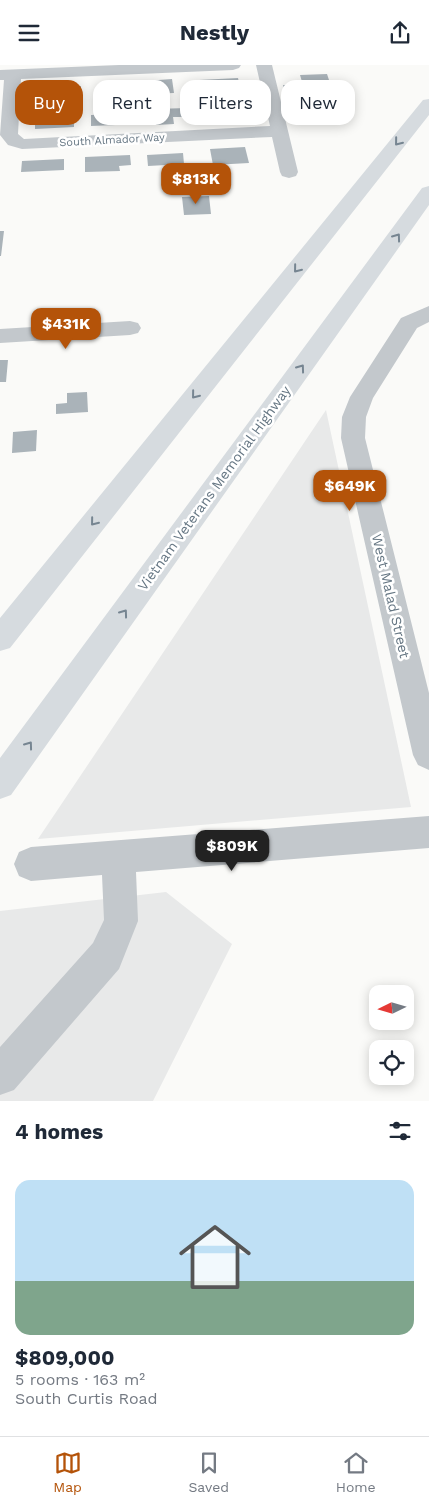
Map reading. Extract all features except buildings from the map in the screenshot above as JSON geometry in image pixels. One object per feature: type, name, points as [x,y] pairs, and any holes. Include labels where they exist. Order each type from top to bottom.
[{"type":"highway","points":[[0,639],[429,104]]},
{"type":"highway","name":"Vietnam Veterans Memorial Highway","points":[[0,784],[429,193]]},
{"type":"street","points":[[7,75],[233,65]]},
{"type":"street","points":[[264,65],[290,172]]},
{"type":"street","name":"South Almador Way","points":[[7,75],[9,135],[14,141],[22,144],[280,131]]},
{"type":"street","name":"West Malad Street","points":[[429,313],[409,323],[362,397],[354,417],[353,439],[429,755]]},
{"type":"street","points":[[0,336],[130,328]]},
{"type":"street","points":[[31,863],[429,832]]},
{"type":"street","points":[[0,1076],[106,956],[122,921],[118,857]]},
{"type":"shaded area","points":[[326,410],[411,807],[38,839]]},
{"type":"shaded area","points":[[166,892],[232,944],[153,1101],[0,1101],[0,911]]}]
